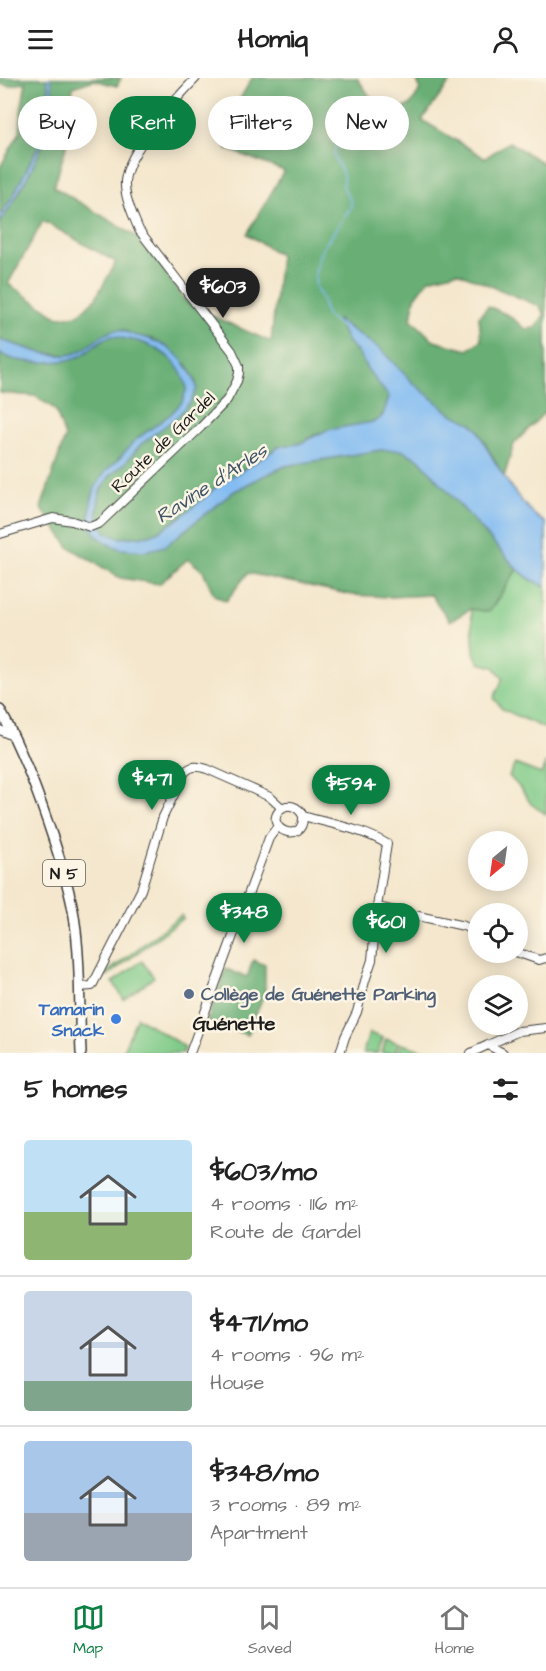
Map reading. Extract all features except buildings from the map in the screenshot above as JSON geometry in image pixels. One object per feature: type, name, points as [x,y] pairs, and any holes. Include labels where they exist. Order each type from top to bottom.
[{"type":"main road","name":"N 5","points":[[0,710],[15,738],[38,794],[68,887],[78,948],[81,1053]]},
{"type":"street","name":"Route de Gardel","points":[[0,534],[53,518],[90,527],[100,523],[201,427],[227,400],[237,381],[239,366],[232,351],[139,230],[132,213],[125,181],[135,153],[172,104],[196,78]]},
{"type":"street","points":[[0,730],[15,738]]},
{"type":"street","points":[[80,987],[92,986],[141,890],[164,817],[185,772],[190,767],[198,766],[207,769],[270,796],[282,808]]},
{"type":"street","points":[[286,806],[294,806],[303,816],[302,825],[296,831],[284,831],[278,826],[276,820],[282,808],[286,806]]},
{"type":"street","points":[[303,816],[370,836],[387,844],[377,907],[372,960],[364,981],[357,1012],[345,1036],[340,1053]]},
{"type":"street","points":[[190,1053],[269,838],[278,826]]},
{"type":"street","points":[[377,907],[468,928]]},
{"type":"street","points":[[528,956],[540,960],[546,958]]},
{"type":"street","points":[[471,1053],[519,1031],[546,1028]]},
{"type":"street","points":[[488,1045],[503,1053]]},
{"type":"green space","points":[[0,78],[47,78],[49,96],[24,96],[26,82],[10,86],[0,84]]},
{"type":"green space","points":[[51,78],[121,78],[117,86],[94,80],[73,87],[72,96],[51,96]]},
{"type":"green space","points":[[252,78],[357,78],[370,96],[325,96],[325,150],[409,150],[409,105],[420,88],[416,78],[453,78],[422,120],[485,158],[509,142],[546,165],[546,411],[514,444],[504,477],[477,429],[471,423],[450,413],[413,383],[380,349],[338,320],[348,342],[388,394],[389,399],[385,411],[378,421],[319,433],[299,444],[277,448],[220,483],[193,508],[150,535],[120,538],[106,533],[97,518],[100,491],[109,477],[140,445],[167,424],[196,383],[188,366],[169,348],[152,339],[133,335],[123,330],[106,334],[81,352],[67,355],[43,353],[0,340],[0,223],[20,191],[40,150],[65,150],[54,187],[144,241],[185,300],[217,318],[271,342],[280,255],[247,234],[284,171],[230,150],[313,150],[313,96],[242,96]],"holes":[[[43,221],[116,262],[95,299],[78,315],[58,317],[8,284]],[[457,272],[539,306],[545,314],[535,328],[526,329],[508,315],[488,306],[479,317],[481,340],[468,350],[434,341],[411,319],[415,298],[429,279]]]},
{"type":"green space","points":[[18,136],[18,150],[36,150],[12,198],[0,216],[0,167]]},
{"type":"green space","points":[[112,336],[140,342],[166,355],[180,370],[187,388],[182,402],[171,414],[139,437],[100,479],[92,496],[89,517],[89,525],[96,535],[165,546],[233,492],[285,466],[381,450],[401,450],[419,459],[517,569],[489,612],[471,609],[450,621],[431,595],[389,597],[352,595],[248,573],[226,601],[214,595],[203,571],[188,559],[159,584],[120,578],[69,547],[41,508],[65,437],[55,409],[35,396],[0,393],[0,354],[28,361],[66,360],[80,356]]},
{"type":"green space","points":[[517,569],[546,587],[546,729],[502,709],[494,698],[503,678],[494,667],[479,663],[474,653],[471,609],[490,611]]},
{"type":"green space","points":[[546,762],[546,814],[531,804],[509,776],[515,764],[541,774]]},
{"type":"green space","points":[[181,915],[183,918],[107,976],[105,974]]},
{"type":"green space","points":[[253,960],[265,965],[265,991],[248,1035],[207,1022],[226,969],[247,977]]},
{"type":"green space","points":[[142,961],[154,977],[124,1000],[113,982]]},
{"type":"green space","points":[[137,1017],[185,1047],[183,1053],[122,1053]]},
{"type":"green space","points":[[369,1033],[383,1038],[378,1053],[363,1053]]},
{"type":"green space","points":[[386,1039],[399,1043],[395,1053],[382,1053]]},
{"type":"green space","points":[[402,1044],[425,1051],[425,1053],[399,1053]]},
{"type":"water","points":[[47,78],[51,78],[52,96],[49,96]]},
{"type":"water","points":[[36,150],[39,150],[20,191],[0,223],[0,216],[12,198]]},
{"type":"water","points":[[337,320],[380,349],[413,383],[450,413],[471,423],[477,429],[516,494],[536,516],[546,523],[546,587],[517,569],[419,459],[401,450],[380,450],[285,466],[233,492],[165,546],[145,551],[121,549],[108,544],[96,535],[89,525],[95,488],[105,472],[133,442],[171,414],[182,402],[187,388],[180,371],[170,358],[157,349],[142,342],[115,336],[104,339],[82,355],[68,360],[32,362],[15,360],[0,354],[0,340],[42,353],[74,354],[106,334],[118,330],[156,341],[174,352],[188,367],[197,388],[191,401],[178,416],[140,445],[109,477],[100,491],[97,512],[99,522],[106,533],[120,538],[137,537],[150,535],[174,522],[223,481],[277,448],[299,444],[327,430],[373,422],[383,415],[389,397],[348,342]]},
{"type":"waterway","points":[[335,150],[334,156],[343,174],[343,186],[351,207],[321,251],[315,275],[316,289],[322,298],[325,314],[341,327]]},
{"type":"place","name":"Collège de Guénette Parking","points":[[189,994]]},
{"type":"place","name":"Tamarin Snack","points":[[116,1019]]},
{"type":"district","name":"Guénette","points":[[234,1023]]},
{"type":"water label","name":"Ravine d'Arles","points":[[211,483]]}]
